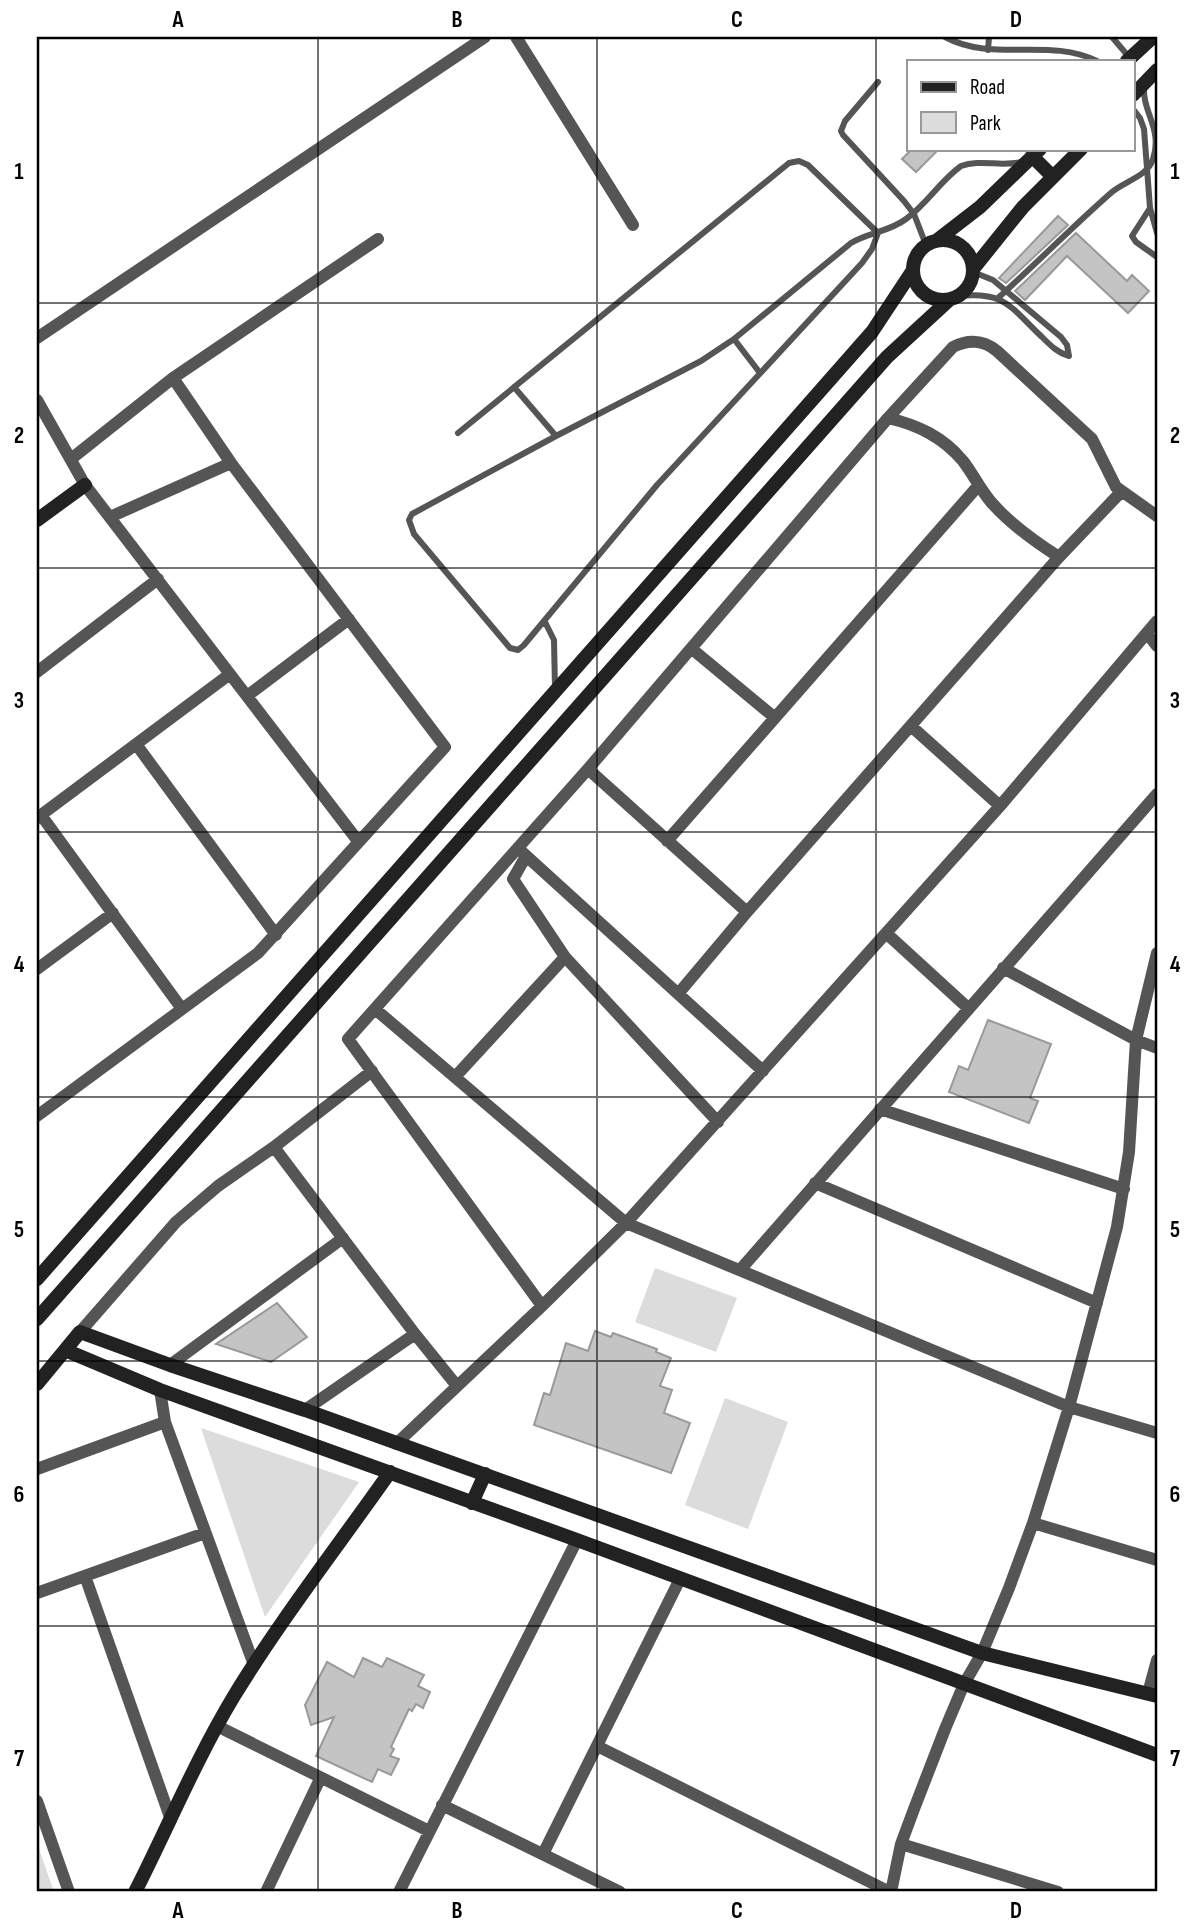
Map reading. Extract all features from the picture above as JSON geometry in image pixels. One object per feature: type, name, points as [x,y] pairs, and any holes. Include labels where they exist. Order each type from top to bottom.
[{"type":"street","points":[[37,338],[485,37]]},
{"type":"street","points":[[516,37],[633,225]]},
{"type":"street","points":[[1129,60],[1153,37]]},
{"type":"street","points":[[1134,94],[1157,70]]},
{"type":"street","points":[[37,1320],[887,357],[968,286],[973,270],[1011,219],[1080,150]]},
{"type":"street","points":[[953,298],[932,298],[924,293],[918,287],[913,270],[914,260],[931,243],[980,207],[1036,153],[1052,176]]},
{"type":"street","points":[[71,459],[173,378],[378,239]]},
{"type":"street","points":[[931,243],[951,241],[958,244],[969,254],[973,270]]},
{"type":"street","points":[[37,1279],[872,332],[913,270]]},
{"type":"street","points":[[542,1306],[348,1040],[522,852],[588,769],[888,418],[953,347],[970,341],[986,344],[997,351],[1092,439],[1103,458],[1111,482],[1157,516]]},
{"type":"street","points":[[37,1116],[258,953],[445,747],[231,463],[173,378]]},
{"type":"street","points":[[37,400],[85,485],[358,841]]},
{"type":"street","points":[[888,418],[916,426],[942,441],[962,461],[978,486],[1007,518],[1023,533],[1059,557]]},
{"type":"street","points":[[110,517],[231,463]]},
{"type":"street","points":[[37,520],[85,485]]},
{"type":"street","points":[[667,841],[978,486]]},
{"type":"street","points":[[678,994],[1059,557],[1121,492]]},
{"type":"street","points":[[37,672],[158,579]]},
{"type":"street","points":[[247,696],[349,619]]},
{"type":"street","points":[[396,1444],[626,1223],[1000,806],[1157,621]]},
{"type":"street","points":[[1147,634],[1157,646]]},
{"type":"street","points":[[692,649],[774,717]]},
{"type":"street","points":[[182,1009],[39,816],[230,674]]},
{"type":"street","points":[[911,726],[1000,806]]},
{"type":"street","points":[[136,744],[276,935]]},
{"type":"street","points":[[588,769],[747,912]]},
{"type":"street","points":[[740,1270],[1157,794]]},
{"type":"street","points":[[522,852],[513,879],[565,957],[718,1122]]},
{"type":"street","points":[[522,852],[763,1071]]},
{"type":"street","points":[[37,969],[113,913]]},
{"type":"street","points":[[886,933],[968,1008]]},
{"type":"street","points":[[597,1746],[873,1889],[891,1892],[901,1844],[964,1684],[982,1653],[1033,1523],[1069,1407],[1108,1266],[1124,1189],[1136,1040],[1157,953]]},
{"type":"street","points":[[455,1077],[565,957]]},
{"type":"street","points":[[1003,968],[1136,1040],[1157,1048]]},
{"type":"street","points":[[375,1009],[626,1223],[1069,1407],[1157,1433]]},
{"type":"street","points":[[37,1384],[176,1222],[218,1186],[274,1147],[372,1071]]},
{"type":"street","points":[[880,1109],[1124,1189]]},
{"type":"street","points":[[274,1147],[457,1386]]},
{"type":"street","points":[[815,1184],[1097,1303]]},
{"type":"street","points":[[254,1665],[165,1422],[160,1390],[170,1366],[343,1238]]},
{"type":"street","points":[[80,1332],[982,1653],[1152,1694],[1157,1660]]},
{"type":"street","points":[[305,1410],[415,1334]]},
{"type":"street","points":[[65,1350],[160,1390],[577,1540],[1157,1755]]},
{"type":"street","points":[[37,1469],[165,1422]]},
{"type":"street","points":[[135,1892],[217,1727],[254,1665],[390,1472]]},
{"type":"street","points":[[472,1503],[485,1474]]},
{"type":"street","points":[[1033,1523],[1157,1560]]},
{"type":"street","points":[[37,1593],[205,1533]]},
{"type":"street","points":[[399,1892],[577,1540]]},
{"type":"street","points":[[85,1576],[171,1820]]},
{"type":"street","points":[[543,1854],[680,1579]]},
{"type":"street","points":[[217,1727],[429,1831]]},
{"type":"street","points":[[266,1892],[320,1779]]},
{"type":"street","points":[[37,1801],[69,1892]]},
{"type":"street","points":[[442,1805],[620,1892]]},
{"type":"street","points":[[901,1844],[1058,1892]]},
{"type":"lane","points":[[945,37],[970,47],[988,50],[1060,50],[1095,60]]},
{"type":"lane","points":[[988,50],[989,37]]},
{"type":"lane","points":[[1112,37],[1129,60]]},
{"type":"lane","points":[[878,82],[845,121],[841,131],[904,201],[931,243]]},
{"type":"lane","points":[[998,298],[1115,189],[1148,169],[1155,153],[1156,135],[1144,97],[1145,82]]},
{"type":"lane","points":[[1134,110],[1143,123],[1150,208],[1157,233]]},
{"type":"lane","points":[[878,233],[867,256],[657,485],[522,648],[509,648],[414,534],[409,520],[412,514],[701,361],[734,339],[851,243],[897,225],[914,214],[961,166],[972,163],[1014,163],[1036,153]]},
{"type":"lane","points":[[458,433],[789,163],[799,161],[808,165],[878,233]]},
{"type":"lane","points":[[1150,208],[1132,236],[1157,257]]},
{"type":"lane","points":[[953,298],[985,295],[998,298],[1055,349],[1069,356],[1067,345],[1060,337],[1006,290],[973,270]]},
{"type":"lane","points":[[734,339],[760,373]]},
{"type":"lane","points":[[514,387],[556,436]]},
{"type":"lane","points":[[545,622],[554,640],[555,692]]},
{"type":"green space","points":[[655,1268],[737,1298],[716,1352],[635,1322]]},
{"type":"green space","points":[[725,1398],[788,1422],[748,1529],[685,1505]]},
{"type":"green space","points":[[201,1428],[359,1482],[265,1617]]},
{"type":"green space","points":[[37,1843],[54,1892],[37,1892]]},
{"type":"building","points":[[911,150],[938,150],[916,172],[902,159]]},
{"type":"building","points":[[1058,216],[1068,225],[1006,283],[999,278]]},
{"type":"building","points":[[1076,233],[1127,281],[1132,275],[1149,291],[1128,313],[1067,256],[1025,300],[1015,291]]},
{"type":"building","points":[[988,1020],[1051,1044],[1030,1098],[1038,1101],[1029,1123],[949,1092],[959,1066],[968,1070]]},
{"type":"building","points":[[277,1303],[307,1337],[271,1362],[216,1344]]},
{"type":"building","points":[[595,1331],[611,1337],[613,1333],[657,1349],[656,1352],[671,1358],[660,1386],[672,1390],[664,1413],[690,1423],[671,1473],[534,1425],[544,1393],[550,1395],[566,1343],[588,1351]]},
{"type":"building","points":[[363,1658],[382,1667],[387,1658],[424,1675],[418,1686],[430,1692],[423,1708],[416,1704],[412,1711],[409,1709],[391,1747],[394,1749],[390,1756],[399,1759],[391,1775],[378,1769],[372,1782],[316,1756],[334,1717],[311,1725],[305,1705],[327,1662],[354,1677]]}]
